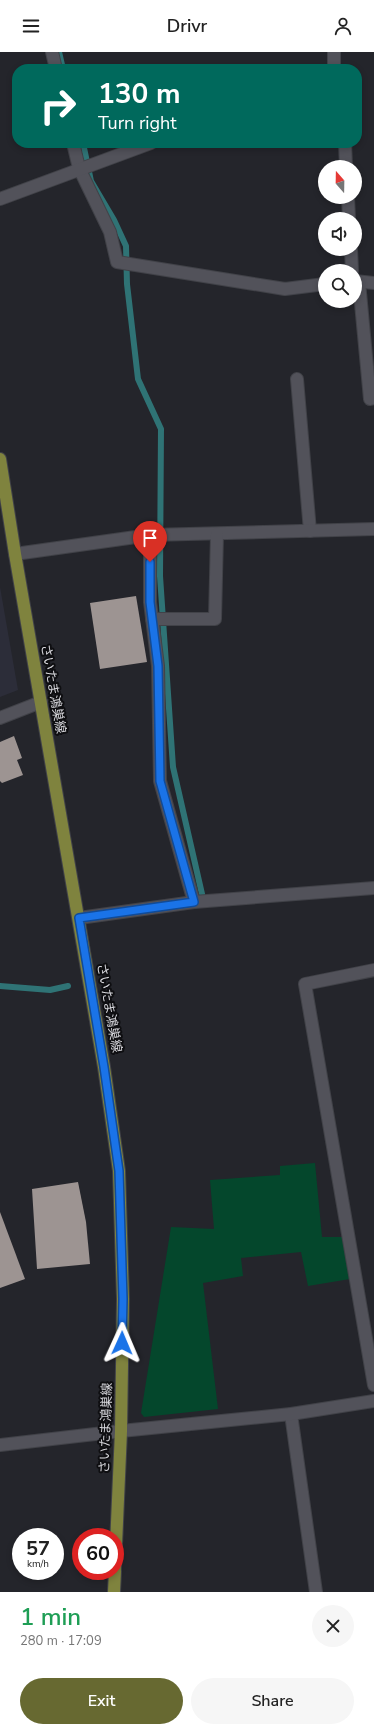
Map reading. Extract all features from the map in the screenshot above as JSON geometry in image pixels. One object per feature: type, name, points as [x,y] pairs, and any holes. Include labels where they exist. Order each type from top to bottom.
[{"type":"main road","name":"さいたま鴻巣線","points":[[0,464],[79,918],[104,1067],[119,1171],[123,1299],[121,1431],[117,1528]]},
{"type":"main road","points":[[114,1592],[115,1580]]},
{"type":"street","points":[[52,52],[55,64]]},
{"type":"street","points":[[334,52],[334,64]]},
{"type":"street","points":[[74,148],[79,168],[110,232],[118,262],[285,289],[318,285]]},
{"type":"street","points":[[0,199],[79,168],[137,148]]},
{"type":"street","points":[[345,148],[346,160]]},
{"type":"street","points":[[362,282],[374,283]]},
{"type":"street","points":[[360,308],[370,399],[374,398]]},
{"type":"street","points":[[297,379],[310,531]]},
{"type":"street","points":[[15,554],[150,536],[374,529]]},
{"type":"street","points":[[152,619],[215,619],[217,534]]},
{"type":"street","points":[[150,536],[150,602],[158,666],[160,781],[194,902]]},
{"type":"street","points":[[0,718],[41,702]]},
{"type":"street","points":[[79,918],[194,902],[374,888]]},
{"type":"street","points":[[374,970],[304,984],[374,1385]]},
{"type":"street","points":[[0,1444],[291,1414],[374,1401]]},
{"type":"street","points":[[291,1414],[316,1592]]},
{"type":"shaded area","points":[[0,587],[18,690],[0,697]]},
{"type":"green space","points":[[315,1163],[322,1237],[343,1237],[350,1279],[308,1286],[301,1252],[241,1258],[243,1276],[203,1283],[218,1409],[144,1417],[141,1413],[171,1227],[214,1229],[210,1180],[280,1175],[280,1166]]},
{"type":"building","points":[[136,596],[147,662],[100,669],[90,603]]},
{"type":"building","points":[[14,736],[22,758],[17,760],[23,775],[2,783],[0,781],[0,742]]},
{"type":"building","points":[[78,1182],[86,1222],[90,1264],[37,1269],[32,1189]]},
{"type":"building","points":[[0,1212],[25,1279],[0,1288]]},
{"type":"waterway","points":[[59,52],[62,64]]},
{"type":"waterway","points":[[84,148],[91,181],[114,220],[126,246],[127,284],[138,379],[161,429],[160,576],[173,767],[202,894]]},
{"type":"waterway","points":[[0,986],[50,990],[68,986]]},
{"type":"route","points":[[122,1343],[123,1299],[119,1171],[104,1067],[79,918],[194,902],[160,781],[158,666],[150,602],[150,562]]}]
